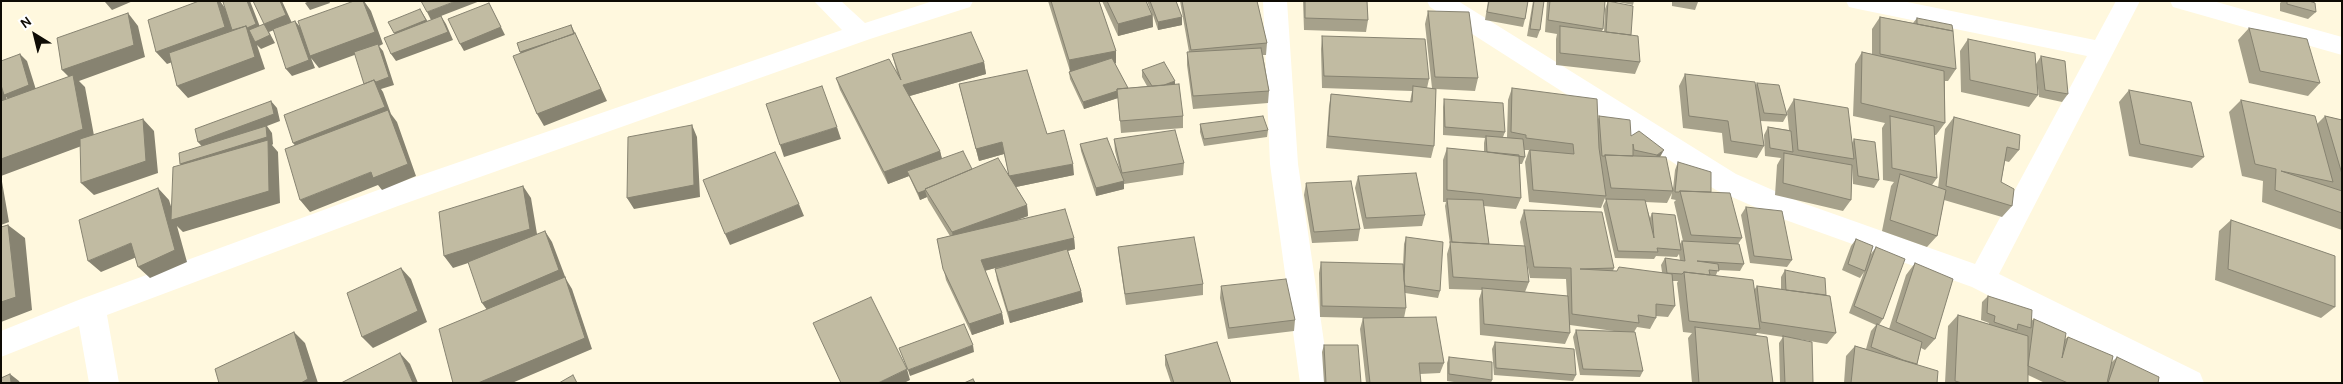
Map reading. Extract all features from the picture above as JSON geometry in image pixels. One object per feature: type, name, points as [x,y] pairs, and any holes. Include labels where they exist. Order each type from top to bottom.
[{"type":"street","points":[[826,1],[861,33]]},
{"type":"street","points":[[1,344],[91,308],[388,198],[861,33],[961,1]]},
{"type":"street","points":[[1275,1],[1284,164],[1314,383]]},
{"type":"street","points":[[1439,1],[1726,182],[1790,210],[1982,279],[2189,383]]},
{"type":"street","points":[[1858,1],[2102,50]]},
{"type":"street","points":[[1982,279],[2128,1]]},
{"type":"street","points":[[2182,1],[2342,46]]},
{"type":"street","points":[[91,308],[104,383]]},
{"type":"building","points":[[199,1],[217,1],[225,27],[156,52],[148,20]]},
{"type":"building","points":[[247,1],[256,24],[247,28],[246,26],[232,30],[223,2]]},
{"type":"building","points":[[253,1],[280,1],[286,15],[264,24]]},
{"type":"building","points":[[354,1],[363,1],[375,32],[310,56],[298,21]]},
{"type":"building","points":[[421,1],[456,1],[427,12]]},
{"type":"building","points":[[1051,1],[1099,1],[1116,51],[1069,60]]},
{"type":"building","points":[[1107,1],[1146,1],[1152,15],[1118,24]]},
{"type":"building","points":[[1150,1],[1176,1],[1182,17],[1158,22]]},
{"type":"building","points":[[1182,1],[1257,1],[1267,43],[1191,50]]},
{"type":"building","points":[[1305,1],[1367,1],[1368,20],[1305,18]]},
{"type":"building","points":[[1489,1],[1528,1],[1525,19],[1487,12]]},
{"type":"building","points":[[1534,1],[1544,1],[1540,30],[1530,29]]},
{"type":"building","points":[[1550,1],[1605,1],[1603,29],[1548,20]]},
{"type":"building","points":[[1608,1],[1633,6],[1631,35],[1606,32]]},
{"type":"building","points":[[2287,1],[2309,1],[2315,3],[2316,12],[2287,4]]},
{"type":"building","points":[[489,3],[501,27],[460,44],[448,19]]},
{"type":"building","points":[[420,9],[426,20],[394,33],[388,22]]},
{"type":"building","points":[[1428,11],[1469,12],[1478,78],[1435,77]]},
{"type":"building","points":[[128,13],[134,45],[62,70],[57,38]]},
{"type":"building","points":[[441,16],[448,32],[391,54],[384,38]]},
{"type":"building","points":[[1880,17],[1953,31],[1956,69],[1880,54]]},
{"type":"building","points":[[1917,18],[1952,25],[1953,31],[1917,24]]},
{"type":"building","points":[[295,21],[309,60],[286,69],[273,29]]},
{"type":"building","points":[[264,24],[270,35],[255,42],[249,30]]},
{"type":"building","points":[[571,25],[574,34],[520,52],[517,43]]},
{"type":"building","points":[[246,26],[255,57],[177,86],[169,53]]},
{"type":"building","points":[[1560,26],[1638,36],[1640,62],[1560,53]]},
{"type":"building","points":[[2249,28],[2307,39],[2320,83],[2260,71]]},
{"type":"building","points":[[971,32],[984,62],[903,85],[940,151],[884,172],[836,78],[889,59],[901,80],[892,54]]},
{"type":"building","points":[[575,33],[601,89],[537,114],[513,56]]},
{"type":"building","points":[[1322,36],[1425,39],[1429,79],[1324,76]]},
{"type":"building","points":[[1968,39],[2035,53],[2038,95],[1970,80]]},
{"type":"building","points":[[378,44],[389,77],[364,84],[354,52]]},
{"type":"building","points":[[1261,48],[1269,91],[1193,96],[1187,52]]},
{"type":"building","points":[[1862,52],[1944,71],[1945,123],[1861,103]]},
{"type":"building","points":[[20,54],[29,85],[4,95],[1,85],[1,61]]},
{"type":"building","points":[[2041,56],[2065,61],[2068,94],[2045,90]]},
{"type":"building","points":[[1112,58],[1128,88],[1117,89],[1117,91],[1083,102],[1069,72]]},
{"type":"building","points":[[1164,62],[1175,81],[1164,85],[1152,86],[1142,70]]},
{"type":"building","points":[[1027,70],[1047,134],[1064,130],[1073,164],[1009,176],[1002,142],[976,149],[959,84]]},
{"type":"building","points":[[1685,74],[1755,82],[1764,146],[1731,141],[1728,121],[1689,116]]},
{"type":"building","points":[[73,75],[83,129],[1,159],[1,101]]},
{"type":"building","points":[[374,80],[385,107],[293,143],[284,115]]},
{"type":"building","points":[[1757,83],[1779,85],[1787,115],[1764,113]]},
{"type":"building","points":[[1179,84],[1183,116],[1120,121],[1117,89]]},
{"type":"building","points":[[822,86],[837,127],[780,145],[766,104]]},
{"type":"building","points":[[1413,86],[1436,89],[1434,146],[1328,136],[1331,94],[1412,102]]},
{"type":"building","points":[[1512,88],[1597,99],[1599,148],[1606,196],[1533,190],[1530,150],[1574,154],[1573,144],[1526,138],[1526,135],[1511,132]]},
{"type":"building","points":[[2129,90],[2191,102],[2204,157],[2140,144]]},
{"type":"building","points":[[1444,99],[1503,103],[1505,132],[1445,127]]},
{"type":"building","points":[[1794,99],[1848,108],[1854,159],[1798,150]]},
{"type":"building","points":[[2241,100],[2315,116],[2333,182],[2281,171],[2342,191],[2342,213],[2275,190],[2276,169],[2255,164]]},
{"type":"building","points":[[271,101],[274,114],[198,142],[195,129]]},
{"type":"building","points":[[388,110],[408,164],[373,178],[371,172],[300,200],[285,149]]},
{"type":"building","points":[[1263,116],[1268,130],[1204,139],[1200,124]]},
{"type":"building","points":[[1599,116],[1630,120],[1631,136],[1639,131],[1664,150],[1657,155],[1634,150],[1633,144],[1633,156],[1602,156]]},
{"type":"building","points":[[1890,116],[1934,126],[1937,178],[1892,168]]},
{"type":"building","points":[[2325,116],[2342,120],[2342,174]]},
{"type":"building","points":[[1954,117],[2020,135],[2019,150],[2007,147],[2001,182],[2014,189],[2012,206],[1946,186]]},
{"type":"building","points":[[143,119],[146,161],[81,183],[80,139]]},
{"type":"building","points":[[692,125],[694,185],[627,198],[628,137]]},
{"type":"building","points":[[266,126],[267,137],[180,164],[179,153]]},
{"type":"building","points":[[1768,127],[1791,131],[1793,152],[1770,148]]},
{"type":"building","points":[[1175,130],[1184,163],[1122,173],[1114,139]]},
{"type":"building","points":[[1486,136],[1523,139],[1525,157],[1487,152]]},
{"type":"building","points":[[1107,138],[1124,181],[1096,188],[1080,144]]},
{"type":"building","points":[[1854,139],[1875,142],[1879,180],[1858,176]]},
{"type":"building","points":[[268,140],[269,191],[171,220],[173,167]]},
{"type":"building","points":[[1447,148],[1519,155],[1521,198],[1447,190]]},
{"type":"building","points":[[963,151],[972,169],[918,193],[907,171]]},
{"type":"building","points":[[775,152],[799,204],[725,234],[703,180]]},
{"type":"building","points":[[1784,153],[1852,165],[1851,200],[1783,183]]},
{"type":"building","points":[[1605,155],[1666,157],[1673,191],[1611,188]]},
{"type":"building","points":[[998,158],[1027,205],[952,232],[925,189]]},
{"type":"building","points":[[1678,162],[1711,172],[1711,192],[1675,192]]},
{"type":"building","points":[[1416,173],[1425,215],[1366,218],[1358,176]]},
{"type":"building","points":[[1900,174],[1946,190],[1937,236],[1890,220]]},
{"type":"building","points":[[1351,181],[1360,229],[1314,232],[1306,183]]},
{"type":"building","points":[[523,186],[530,229],[444,256],[439,212]]},
{"type":"building","points":[[158,188],[175,250],[138,267],[131,243],[88,261],[79,220]]},
{"type":"building","points":[[1680,191],[1730,193],[1742,238],[1691,235]]},
{"type":"building","points":[[1447,199],[1483,200],[1489,244],[1452,242]]},
{"type":"building","points":[[1606,199],[1645,200],[1654,238],[1652,213],[1675,215],[1681,250],[1657,248],[1658,252],[1618,251]]},
{"type":"building","points":[[1746,207],[1782,211],[1792,260],[1754,256]]},
{"type":"building","points":[[1065,209],[1074,238],[981,260],[1002,313],[969,324],[943,269],[937,239]]},
{"type":"building","points":[[1524,210],[1602,212],[1614,268],[1580,269],[1617,271],[1619,267],[1672,274],[1675,306],[1656,304],[1656,318],[1638,315],[1639,323],[1572,314],[1571,268],[1534,267]]},
{"type":"building","points":[[2231,220],[2335,256],[2335,307],[2228,269]]},
{"type":"building","points":[[8,225],[16,297],[1,302],[1,227]]},
{"type":"building","points":[[545,231],[559,270],[482,303],[468,262]]},
{"type":"building","points":[[1194,237],[1203,284],[1125,294],[1118,247]]},
{"type":"building","points":[[1406,237],[1443,242],[1440,291],[1405,286]]},
{"type":"building","points":[[1856,239],[1873,246],[1865,271],[1848,264]]},
{"type":"building","points":[[1682,241],[1739,244],[1744,264],[1697,261],[1718,264],[1719,271],[1709,270],[1710,275],[1684,272],[1682,274],[1667,273],[1665,258],[1685,261]]},
{"type":"building","points":[[1450,242],[1525,246],[1529,282],[1453,277]]},
{"type":"building","points":[[1876,247],[1905,259],[1883,319],[1854,306]]},
{"type":"building","points":[[1067,249],[1081,291],[1008,312],[995,269]]},
{"type":"building","points":[[1321,262],[1403,264],[1406,308],[1322,306]]},
{"type":"building","points":[[1915,263],[1953,279],[1935,339],[1896,322]]},
{"type":"building","points":[[401,268],[418,311],[362,337],[347,293]]},
{"type":"building","points":[[1785,270],[1825,278],[1826,295],[1786,290]]},
{"type":"building","points":[[1684,272],[1753,280],[1760,329],[1689,321]]},
{"type":"building","points":[[565,277],[585,338],[478,383],[453,383],[439,329]]},
{"type":"building","points":[[1286,279],[1295,320],[1229,328],[1221,286]]},
{"type":"building","points":[[1757,286],[1830,296],[1836,333],[1761,322]]},
{"type":"building","points":[[1482,288],[1568,296],[1570,333],[1484,324]]},
{"type":"building","points":[[1988,296],[2032,310],[2031,328],[2018,324],[2017,330],[1994,322],[1995,316],[1987,313]]},
{"type":"building","points":[[871,297],[907,369],[878,383],[841,383],[813,323]]},
{"type":"building","points":[[1958,315],[2028,336],[2028,383],[1962,383],[1955,381]]},
{"type":"building","points":[[1436,317],[1444,363],[1419,363],[1421,383],[1370,383],[1363,318]]},
{"type":"building","points":[[2034,319],[2066,333],[2062,358],[2068,337],[2113,356],[2107,383],[2068,383],[2028,366]]},
{"type":"building","points":[[964,324],[973,345],[908,370],[899,348]]},
{"type":"building","points":[[1877,324],[1922,342],[1917,364],[1871,347]]},
{"type":"building","points":[[1695,327],[1767,337],[1773,383],[1699,383]]},
{"type":"building","points":[[1576,330],[1635,332],[1643,371],[1583,369]]},
{"type":"building","points":[[294,332],[308,379],[301,383],[219,383],[215,369]]},
{"type":"building","points":[[1783,336],[1812,342],[1813,383],[1785,383]]},
{"type":"building","points":[[1217,342],[1231,383],[1174,383],[1165,355]]},
{"type":"building","points":[[1495,342],[1574,349],[1576,375],[1496,368]]},
{"type":"building","points":[[1324,345],[1358,345],[1361,383],[1326,383]]},
{"type":"building","points":[[1855,346],[1938,371],[1937,383],[1851,383]]},
{"type":"building","points":[[400,353],[413,383],[341,383]]},
{"type":"building","points":[[1449,357],[1492,362],[1492,380],[1449,374]]},
{"type":"building","points":[[2117,357],[2159,377],[2158,383],[2108,383]]},
{"type":"building","points":[[10,374],[11,383],[1,383],[1,378]]},
{"type":"building","points":[[573,375],[577,383],[559,383]]},
{"type":"building","points":[[973,379],[975,383],[964,383]]}]
